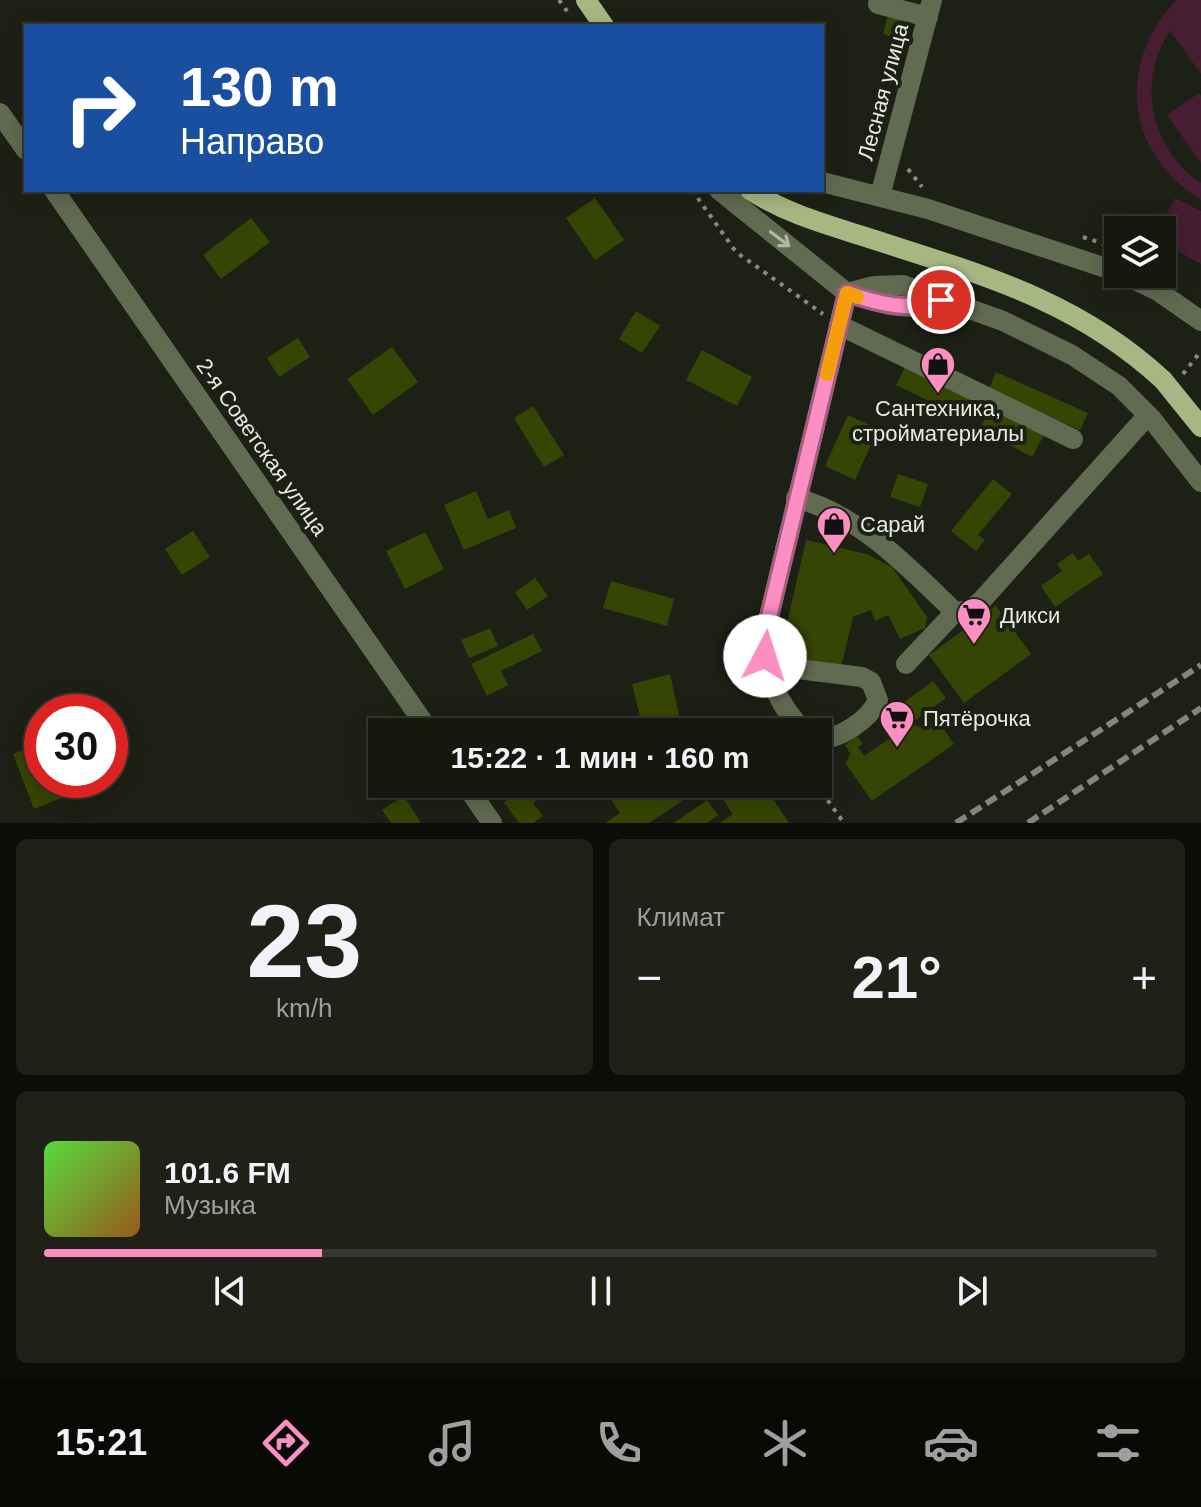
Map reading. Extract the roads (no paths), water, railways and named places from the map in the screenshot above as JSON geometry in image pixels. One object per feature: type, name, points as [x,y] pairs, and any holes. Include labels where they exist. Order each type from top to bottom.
[{"type":"main road","points":[[586,0],[603,24]]},
{"type":"main road","points":[[754,192],[806,218],[1032,293],[1112,338],[1163,380],[1201,427]]},
{"type":"street","points":[[878,4],[930,9]]},
{"type":"street","name":"Лесная улица","points":[[880,196],[930,9]]},
{"type":"street","points":[[0,113],[24,147]]},
{"type":"street","points":[[824,182],[1015,236],[1104,267]]},
{"type":"street","name":"2-я Советская улица","points":[[55,192],[420,718]]},
{"type":"street","points":[[721,192],[847,293]]},
{"type":"street","points":[[792,718],[766,665],[768,621],[830,326],[847,293],[862,288],[903,285],[1003,321],[1072,355],[1119,386],[1148,415],[1201,482]]},
{"type":"street","points":[[1152,288],[1201,321]]},
{"type":"street","points":[[830,326],[1073,439]]},
{"type":"street","points":[[906,664],[955,612],[971,610],[982,600],[1148,415]]},
{"type":"street","points":[[796,498],[821,506],[859,528],[900,559],[955,612]]},
{"type":"street","points":[[766,665],[862,677],[871,682],[878,700],[873,712],[832,738]]},
{"type":"street","points":[[475,798],[492,823]]},
{"type":"railway","points":[[956,823],[1201,665]]},
{"type":"railway","points":[[1028,823],[1201,708]]},
{"type":"place","name":"Сантехника, стройматериалы","points":[[938,395]]},
{"type":"place","name":"Сарай","points":[[834,555]]},
{"type":"place","name":"Дикси","points":[[974,646]]},
{"type":"place","name":"Пятёрочка","points":[[897,749]]}]
